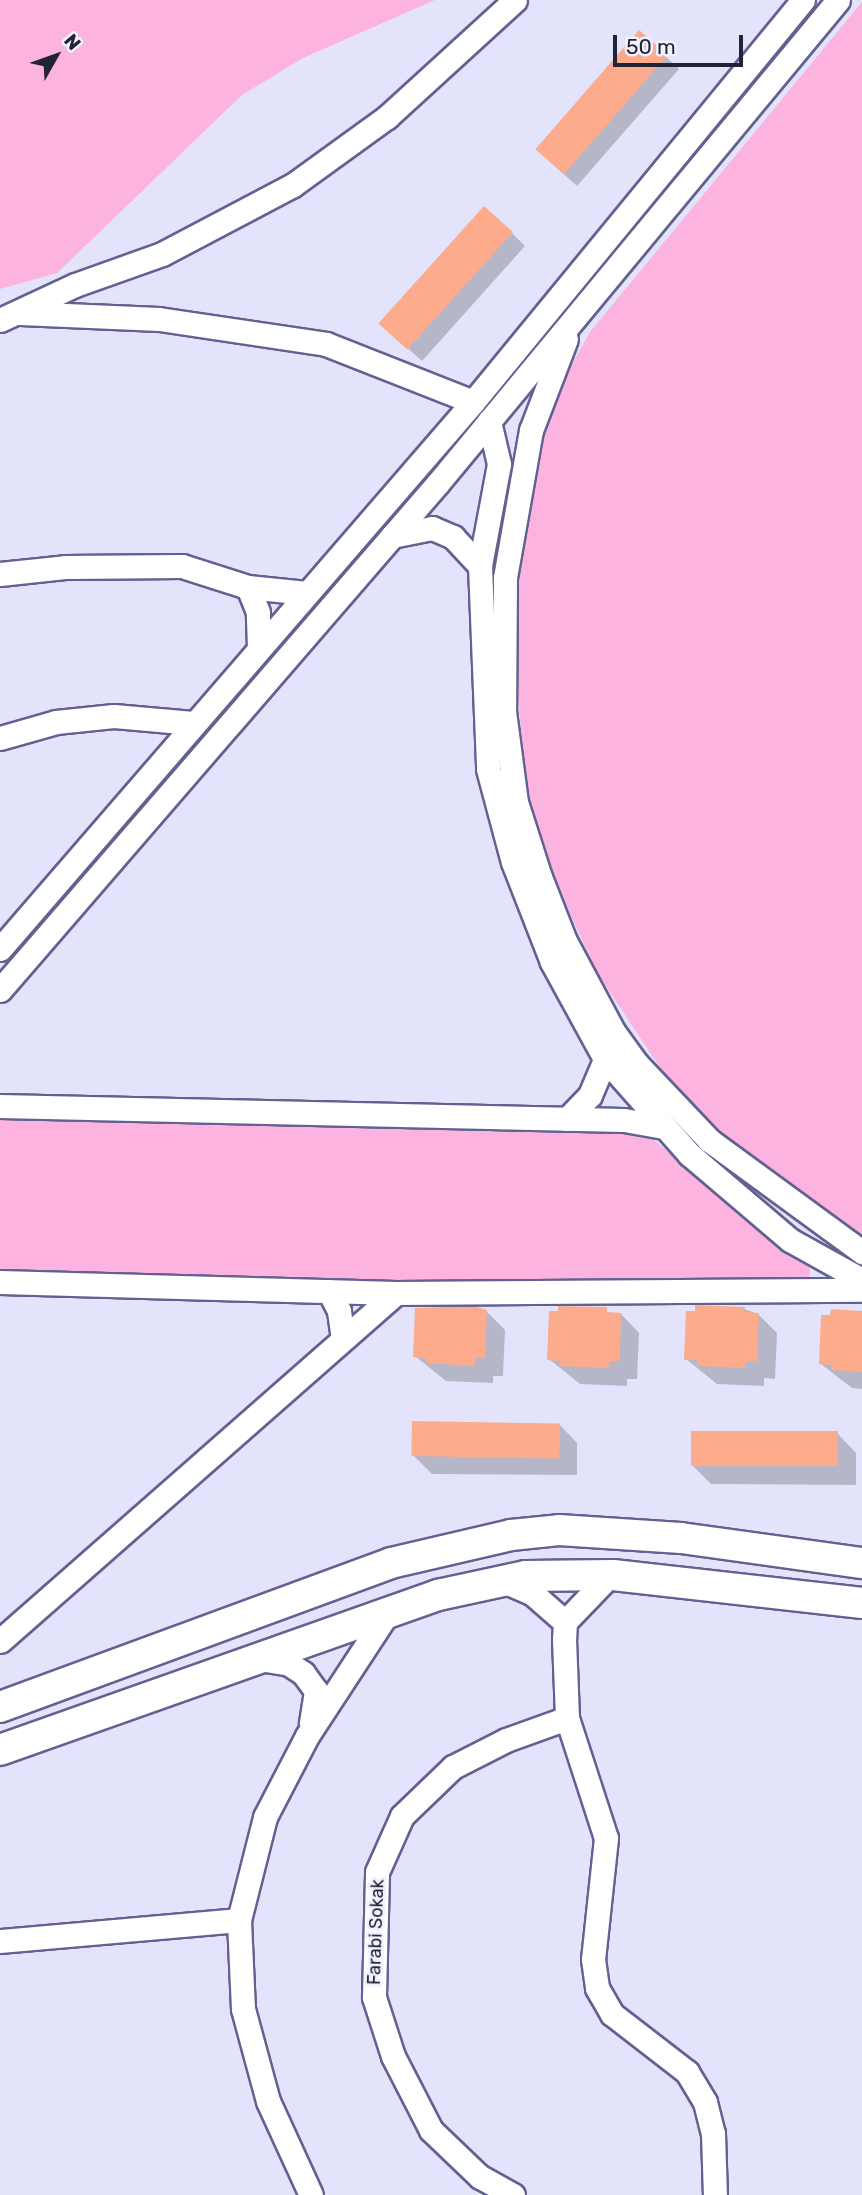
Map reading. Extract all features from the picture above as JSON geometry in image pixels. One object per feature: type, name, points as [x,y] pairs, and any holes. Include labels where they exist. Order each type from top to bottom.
[{"type":"main road","points":[[0,1707],[391,1563],[511,1535],[559,1530],[681,1538],[862,1563]]},
{"type":"main road","points":[[0,1749],[388,1612],[526,1576],[610,1575],[862,1603]]},
{"type":"street","points":[[4,315],[162,254],[293,185],[387,117],[515,0]]},
{"type":"street","points":[[0,949],[472,402],[803,0]]},
{"type":"street","points":[[0,990],[392,536],[838,0]]},
{"type":"street","points":[[4,315],[159,319],[326,344],[472,402]]},
{"type":"street","points":[[573,320],[531,430],[505,578],[504,711],[516,802],[565,941],[613,1031],[637,1064],[709,1140],[862,1252]]},
{"type":"street","points":[[489,421],[499,464],[480,566],[484,712],[496,808],[552,962],[605,1059],[663,1127],[731,1195],[790,1240],[862,1280]]},
{"type":"street","points":[[392,536],[432,528],[453,537],[480,566]]},
{"type":"street","points":[[0,574],[65,567],[182,566],[248,587],[307,593]]},
{"type":"street","points":[[248,587],[258,612],[259,648]]},
{"type":"street","points":[[0,738],[56,722],[114,716],[193,723]]},
{"type":"street","points":[[567,1119],[590,1095],[605,1059]]},
{"type":"street","points":[[0,1105],[567,1119],[663,1127]]},
{"type":"street","points":[[813,1290],[828,1259],[834,1233]]},
{"type":"street","points":[[0,1282],[396,1293],[862,1290]]},
{"type":"street","points":[[329,1291],[339,1311],[342,1338]]},
{"type":"street","points":[[0,1641],[396,1293]]},
{"type":"street","points":[[610,1575],[565,1622],[568,1718],[606,1838],[593,1959],[597,1987],[612,2014],[687,2072],[705,2102],[713,2133],[715,2195]]},
{"type":"street","points":[[503,1581],[533,1594],[565,1622]]},
{"type":"street","points":[[310,2193],[268,2101],[243,2009],[239,1920],[265,1817],[307,1736],[388,1612]]},
{"type":"street","points":[[257,1658],[289,1664],[303,1673],[316,1691],[307,1736]]},
{"type":"street","name":"Farabi Sokak","points":[[513,2195],[480,2177],[431,2130],[393,2056],[374,1997],[377,1872],[402,1816],[453,1768],[506,1740],[568,1718]]},
{"type":"street","points":[[0,1941],[239,1920]]},
{"type":"shaded area","points":[[0,0],[435,0],[303,58],[242,95],[57,273],[0,289]]},
{"type":"shaded area","points":[[862,2],[862,1238],[840,1227],[749,1160],[678,1095],[596,971],[554,878],[528,797],[513,650],[517,573],[537,454],[557,391],[590,332]]},
{"type":"shaded area","points":[[0,1110],[625,1126],[649,1136],[810,1268],[809,1279],[555,1283],[0,1274]]},
{"type":"building","points":[[639,30],[668,55],[564,174],[535,149]]},
{"type":"building","points":[[484,206],[513,232],[407,350],[378,323]]},
{"type":"building","points":[[695,1305],[745,1307],[744,1312],[759,1313],[757,1361],[746,1361],[746,1368],[697,1366],[697,1360],[684,1360],[686,1311],[695,1311]]},
{"type":"building","points":[[473,1306],[487,1310],[485,1358],[475,1358],[475,1366],[426,1363],[426,1358],[413,1357],[415,1308]]},
{"type":"building","points":[[558,1306],[607,1307],[607,1312],[621,1313],[620,1361],[609,1361],[609,1368],[559,1366],[560,1361],[547,1360],[549,1311],[558,1311]]},
{"type":"building","points":[[831,1309],[862,1311],[862,1372],[832,1370],[832,1365],[819,1364],[821,1315],[830,1315]]},
{"type":"building","points":[[412,1421],[560,1424],[559,1459],[411,1456]]},
{"type":"building","points":[[691,1431],[838,1431],[838,1466],[691,1466]]}]
